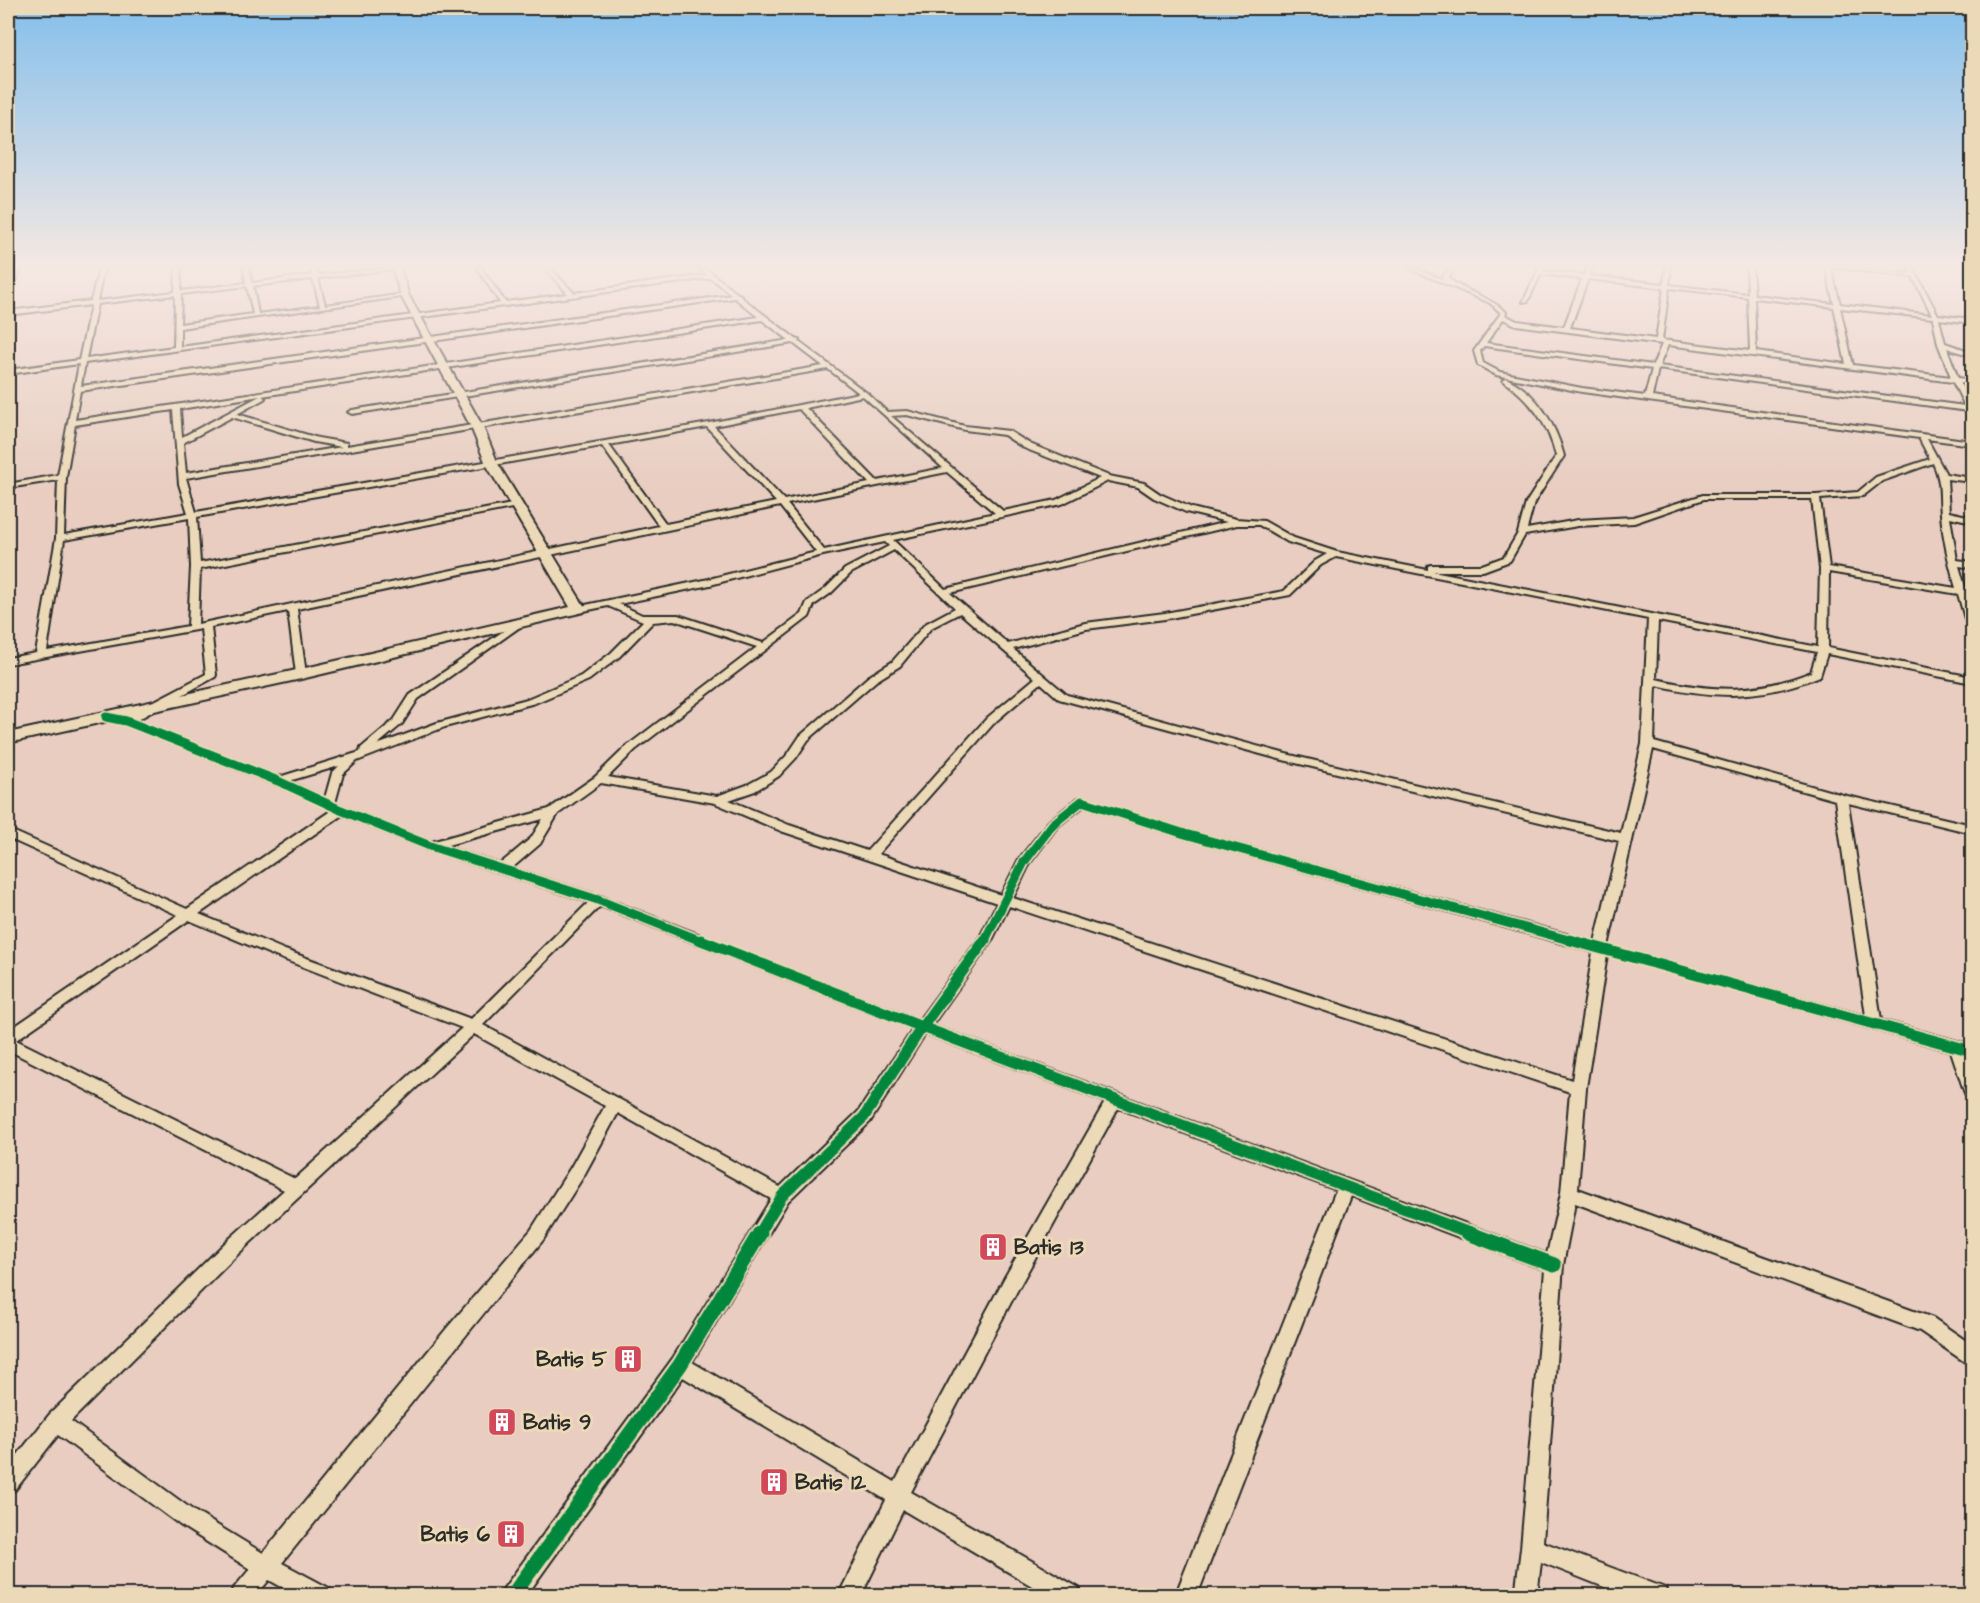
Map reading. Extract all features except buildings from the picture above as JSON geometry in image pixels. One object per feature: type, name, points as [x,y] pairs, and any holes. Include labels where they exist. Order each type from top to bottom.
[{"type":"street","points":[[41,654],[60,538],[62,477],[77,389],[88,343]]},
{"type":"street","points":[[177,350],[178,343]]},
{"type":"street","points":[[8,372],[231,343]]},
{"type":"street","points":[[77,389],[410,343]]},
{"type":"street","points":[[431,343],[477,427],[492,464],[579,609]]},
{"type":"street","points":[[71,423],[598,343]]},
{"type":"street","points":[[352,412],[785,343]]},
{"type":"street","points":[[798,343],[865,394],[1001,514]]},
{"type":"street","points":[[1648,399],[1662,343]]},
{"type":"street","points":[[1668,343],[1972,382]]},
{"type":"street","points":[[1753,343],[1754,354]]},
{"type":"street","points":[[1846,343],[1850,366]]},
{"type":"street","points":[[1388,564],[1424,568],[1483,567],[1507,560],[1522,533],[1530,503],[1560,456],[1558,445],[1539,406],[1521,390],[1480,364],[1477,351],[1482,344],[1971,411]]},
{"type":"street","points":[[1941,344],[1972,354]]},
{"type":"street","points":[[1941,344],[1971,411]]},
{"type":"street","points":[[182,476],[829,367]]},
{"type":"street","points":[[1498,374],[1527,381],[1648,399],[1972,443]]},
{"type":"street","points":[[179,442],[273,392]]},
{"type":"street","points":[[60,538],[492,464],[865,394]]},
{"type":"street","points":[[176,407],[182,476],[193,516],[196,567],[193,628]]},
{"type":"street","points":[[801,407],[875,484]]},
{"type":"street","points":[[885,414],[907,413],[965,428],[1006,433],[1027,446],[1107,478],[1141,485],[1157,496],[1190,510],[1236,522],[1261,523],[1292,540],[1335,554],[1972,680]]},
{"type":"street","points":[[230,414],[317,440],[355,447]]},
{"type":"street","points":[[709,425],[781,502],[822,553]]},
{"type":"street","points":[[1922,436],[1944,476],[1945,514],[1953,562],[1972,622]]},
{"type":"street","points":[[603,442],[664,527]]},
{"type":"street","points":[[1522,533],[1578,523],[1634,520],[1703,497],[1816,497],[1860,494],[1879,479],[1935,460]]},
{"type":"street","points":[[8,661],[193,628],[781,502],[950,469]]},
{"type":"street","points":[[1944,476],[1972,480]]},
{"type":"street","points":[[8,486],[62,477]]},
{"type":"street","points":[[8,738],[301,674],[579,609],[710,582],[822,553],[891,543],[1001,514],[1059,502],[1107,478]]},
{"type":"street","points":[[1650,681],[1701,692],[1733,694],[1776,688],[1815,674],[1822,651],[1825,569],[1816,497]]},
{"type":"street","points":[[196,567],[517,505]]},
{"type":"street","points":[[1945,514],[1972,519]]},
{"type":"street","points":[[944,592],[1236,522]]},
{"type":"street","points":[[891,543],[961,609],[1063,697],[1283,757],[1625,838]]},
{"type":"street","points":[[430,846],[553,812],[599,779],[631,748],[806,615],[810,604],[828,591],[848,571],[891,543]]},
{"type":"street","points":[[1006,648],[1085,626],[1165,616],[1287,593],[1318,563],[1335,554]]},
{"type":"street","points":[[1953,562],[1972,565]]},
{"type":"street","points":[[1825,569],[1963,592]]},
{"type":"street","points":[[612,604],[650,619],[675,616],[763,646]]},
{"type":"street","points":[[292,607],[301,674]]},
{"type":"street","points":[[718,800],[751,788],[776,774],[804,738],[872,679],[896,664],[928,626],[961,609]]},
{"type":"street","points":[[1526,1596],[1532,1548],[1554,1265],[1569,1193],[1578,1088],[1601,948],[1648,744],[1653,616]]},
{"type":"street","points":[[278,781],[357,756],[441,725],[531,701],[585,678],[615,655],[650,619]]},
{"type":"street","points":[[8,1038],[187,914],[335,807],[338,773],[398,722],[414,697],[521,622]]},
{"type":"street","points":[[126,721],[211,675],[206,625]]},
{"type":"street","points":[[869,856],[991,720],[1041,678]]},
{"type":"street","points":[[106,717],[126,721],[278,781],[430,846],[598,900],[922,1027],[1554,1265]]},
{"type":"street","points":[[1648,744],[1841,798],[1972,829]]},
{"type":"street","points":[[599,779],[718,800],[785,828],[1578,1088]]},
{"type":"street","points":[[1841,798],[1874,1024]]},
{"type":"street","points":[[512,1596],[680,1365],[782,1196],[864,1118],[922,1027],[986,939],[1024,862],[1053,824],[1082,801],[1185,834],[1972,1051]]},
{"type":"street","points":[[501,870],[536,841],[553,812]]},
{"type":"street","points":[[8,833],[187,914],[280,953],[473,1026],[782,1196]]},
{"type":"street","points":[[8,1483],[56,1422],[232,1248],[473,1026],[598,900]]},
{"type":"street","points":[[8,1043],[296,1188]]},
{"type":"street","points":[[1957,1047],[1972,1091]]},
{"type":"street","points":[[849,1596],[898,1496],[1050,1210],[1115,1099]]},
{"type":"street","points":[[242,1596],[537,1235],[577,1172],[615,1104]]},
{"type":"street","points":[[1186,1596],[1346,1186]]},
{"type":"street","points":[[1569,1193],[1926,1324],[1972,1354]]},
{"type":"street","points":[[680,1365],[898,1496],[1071,1596]]},
{"type":"street","points":[[56,1422],[187,1518],[267,1567],[321,1596]]},
{"type":"street","points":[[1532,1548],[1657,1596]]},
{"type":"cycle path","points":[[106,717],[126,721],[278,781],[341,810],[430,846],[598,900],[922,1027],[1554,1265]]},
{"type":"cycle path","points":[[512,1596],[680,1365],[782,1196],[864,1117],[922,1027],[986,939],[1024,862],[1053,824],[1082,801],[1185,834],[1972,1051]]},
{"type":"place","name":"Batis 13","points":[[993,1247]]},
{"type":"place","name":"Batis 5","points":[[628,1359]]},
{"type":"place","name":"Batis 9","points":[[502,1422]]},
{"type":"place","name":"Batis 12","points":[[774,1482]]},
{"type":"place","name":"Batis 6","points":[[511,1534]]}]
